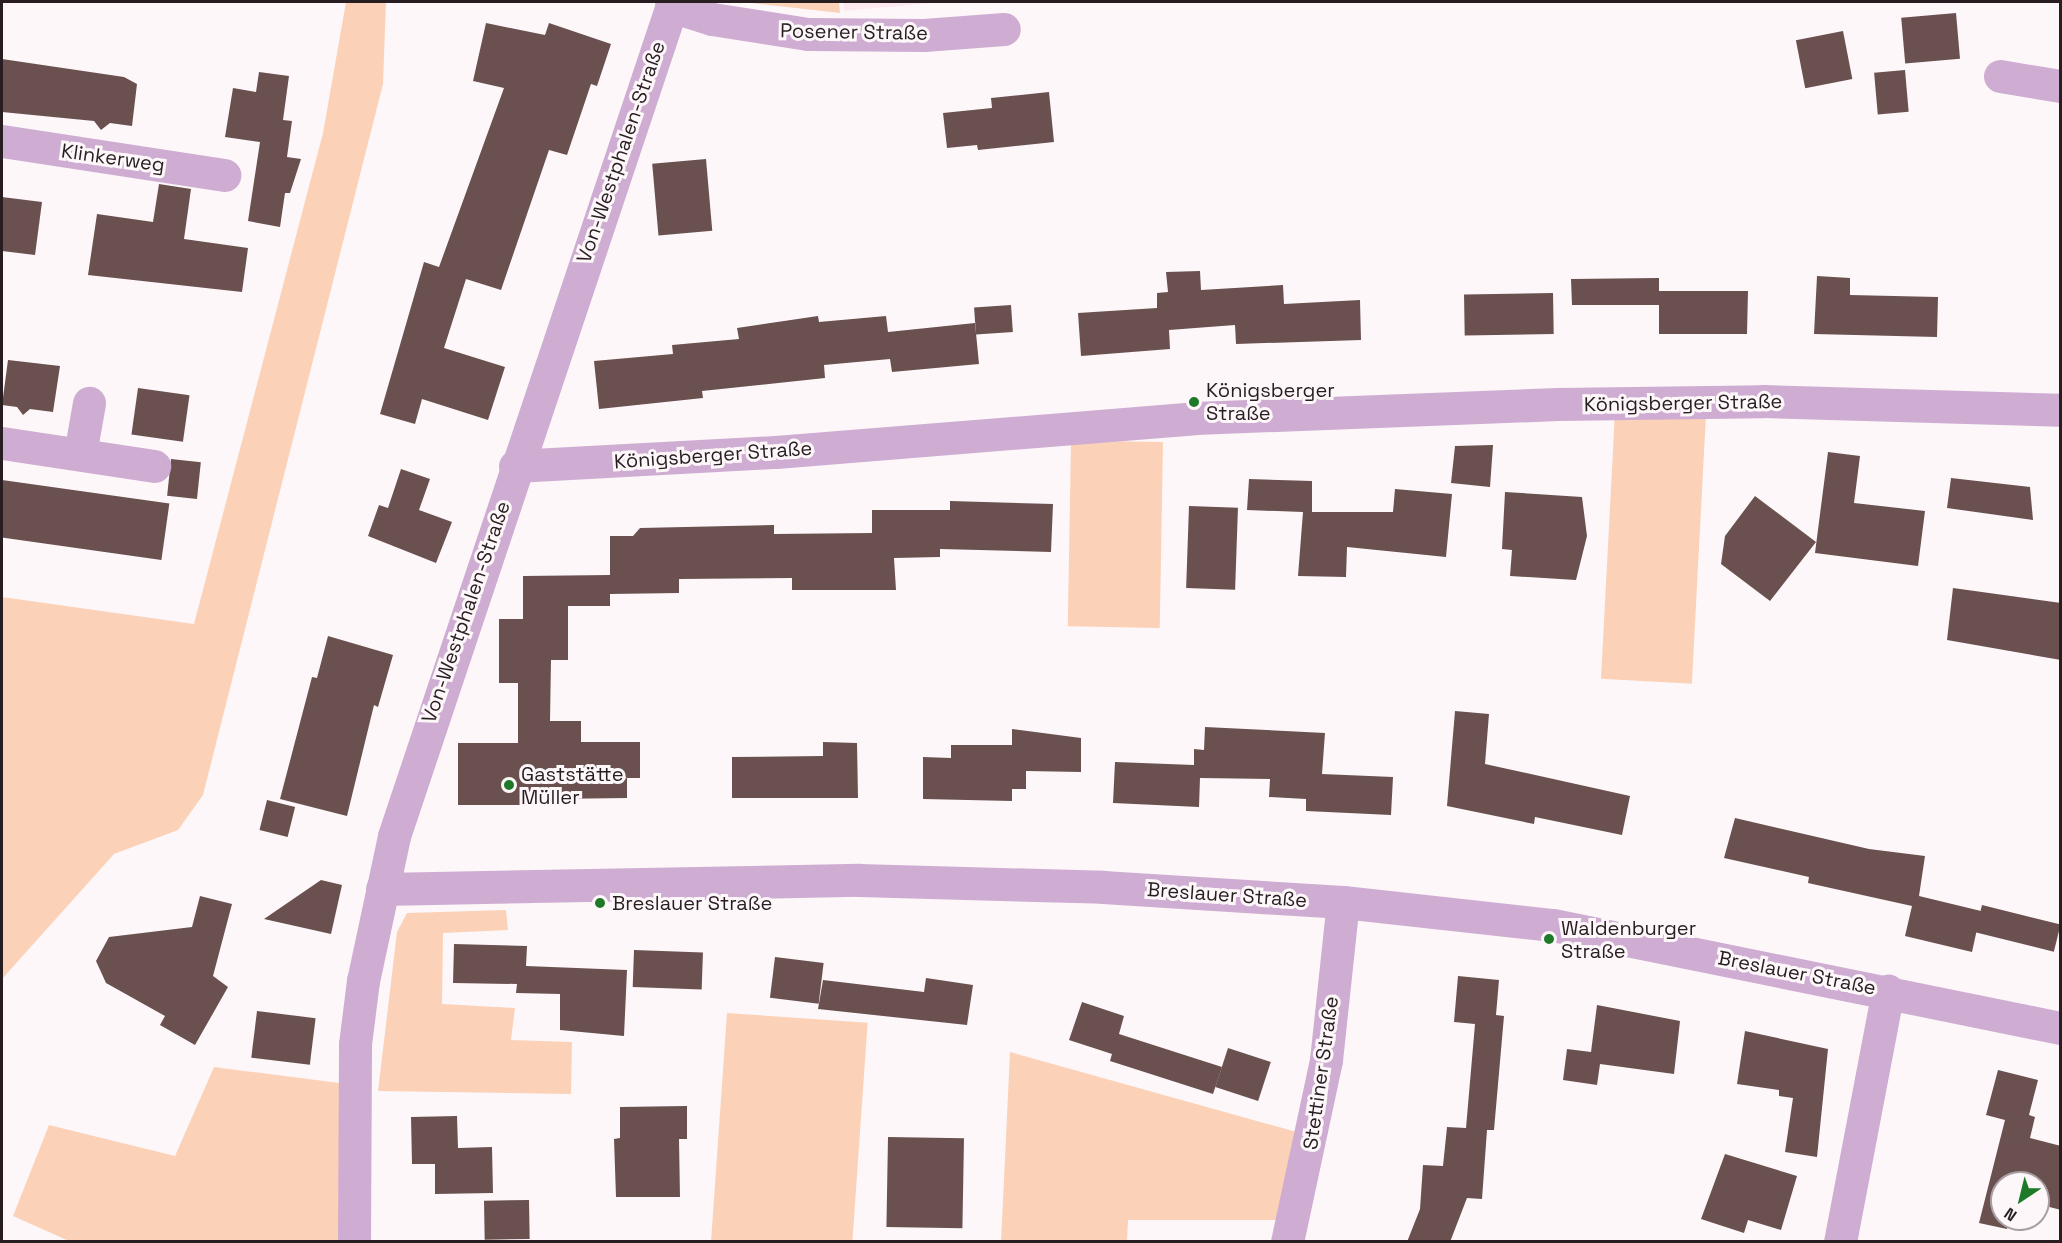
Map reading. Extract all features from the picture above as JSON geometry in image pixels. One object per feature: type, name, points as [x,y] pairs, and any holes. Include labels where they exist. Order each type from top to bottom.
[{"type":"street","name":"Posener Straße","points":[[672,4],[712,19],[808,34],[924,35],[1004,29]]},
{"type":"street","name":"Von-Westphalen-Straße","points":[[354,1242],[355,1044],[382,889],[414,767],[672,4]]},
{"type":"street","points":[[2000,76],[2061,86]]},
{"type":"street","name":"Klinkerweg","points":[[2,141],[224,175]]},
{"type":"street","name":"Königsberger Straße","points":[[515,466],[776,452],[1195,418],[1558,404],[1763,401],[2061,410]]},
{"type":"street","points":[[80,454],[89,403]]},
{"type":"street","points":[[2,442],[154,466]]},
{"type":"street","name":"Breslauer Straße","points":[[382,889],[859,880],[1103,886],[1343,902],[1553,925],[1888,991],[2061,1028]]},
{"type":"street","name":"Stettiner Straße","points":[[1287,1242],[1326,1060],[1343,902]]},
{"type":"street","points":[[1840,1242],[1888,991]]},
{"type":"shaded area","points":[[346,2],[386,2],[383,84],[203,795],[178,830],[114,854],[2,979],[2,597],[194,624],[323,133]]},
{"type":"shaded area","points":[[743,2],[839,2],[840,13]]},
{"type":"shaded area","points":[[843,2],[943,2],[844,11]]},
{"type":"shaded area","points":[[1615,409],[1706,414],[1692,684],[1601,679]]},
{"type":"shaded area","points":[[1071,440],[1163,442],[1160,628],[1068,626]]},
{"type":"shaded area","points":[[506,910],[508,930],[443,933],[442,1004],[515,1008],[511,1040],[572,1042],[571,1094],[378,1091],[397,932],[407,913]]},
{"type":"shaded area","points":[[727,1013],[868,1023],[852,1242],[711,1240]]},
{"type":"shaded area","points":[[1010,1052],[1300,1133],[1282,1220],[1128,1220],[1127,1241],[1001,1242]]},
{"type":"shaded area","points":[[214,1067],[339,1083],[339,1241],[69,1241],[13,1216],[49,1125],[175,1156]]},
{"type":"building","points":[[1956,13],[1960,59],[1905,64],[1901,18]]},
{"type":"building","points":[[486,23],[545,35],[549,23],[611,44],[597,86],[591,84],[567,155],[549,150],[501,290],[466,279],[444,348],[505,367],[488,420],[422,399],[415,424],[380,414],[424,262],[439,267],[504,88],[473,81]]},
{"type":"building","points":[[1843,31],[1852,79],[1805,88],[1796,40]]},
{"type":"building","points":[[2,59],[124,77],[137,84],[132,126],[110,123],[101,130],[94,121],[2,112]]},
{"type":"building","points":[[1905,70],[1909,112],[1878,115],[1874,73]]},
{"type":"building","points":[[259,72],[289,76],[283,120],[292,121],[287,157],[301,159],[290,193],[285,193],[280,227],[248,221],[260,142],[225,137],[233,88],[256,92]]},
{"type":"building","points":[[1049,92],[1054,142],[978,150],[977,145],[947,148],[943,113],[992,108],[991,98]]},
{"type":"building","points":[[706,159],[712,231],[658,235],[652,164]]},
{"type":"building","points":[[159,184],[191,189],[184,239],[248,248],[242,292],[88,275],[97,214],[153,222]]},
{"type":"building","points":[[2,197],[42,202],[35,255],[2,251]]},
{"type":"building","points":[[1200,271],[1201,290],[1283,285],[1284,304],[1360,300],[1361,340],[1236,344],[1235,325],[1169,330],[1170,349],[1081,356],[1078,313],[1157,308],[1157,293],[1168,292],[1166,272]]},
{"type":"building","points":[[1817,276],[1850,278],[1850,295],[1938,297],[1937,337],[1814,334]]},
{"type":"building","points":[[1659,278],[1659,291],[1748,291],[1747,334],[1659,334],[1659,305],[1572,305],[1571,279]]},
{"type":"building","points":[[1553,293],[1554,334],[1465,336],[1464,295]]},
{"type":"building","points":[[1011,305],[1013,332],[976,335],[974,308]]},
{"type":"building","points":[[818,316],[819,322],[886,316],[888,332],[975,323],[979,364],[892,372],[890,359],[824,365],[825,378],[702,391],[703,398],[599,409],[594,361],[673,354],[672,345],[739,339],[737,328]]},
{"type":"building","points":[[8,360],[60,366],[53,412],[30,409],[23,415],[17,407],[2,405]]},
{"type":"building","points":[[138,388],[189,395],[183,442],[131,435]]},
{"type":"building","points":[[1493,445],[1490,487],[1451,483],[1455,446]]},
{"type":"building","points":[[1828,452],[1860,456],[1854,503],[1925,511],[1918,566],[1815,553]]},
{"type":"building","points":[[171,459],[201,462],[197,499],[167,496]]},
{"type":"building","points":[[401,469],[430,479],[419,510],[452,522],[436,563],[368,536],[379,505],[388,508]]},
{"type":"building","points":[[1951,478],[2030,487],[2033,520],[1947,508]]},
{"type":"building","points":[[1249,479],[1312,481],[1312,512],[1393,512],[1395,489],[1452,494],[1446,557],[1347,547],[1346,577],[1298,576],[1303,512],[1247,510]]},
{"type":"building","points":[[2,480],[169,504],[161,560],[2,538]]},
{"type":"building","points":[[1505,492],[1582,497],[1587,536],[1576,580],[1510,576],[1512,550],[1502,549]]},
{"type":"building","points":[[1755,496],[1816,542],[1770,601],[1721,564],[1725,536]]},
{"type":"building","points":[[950,501],[1053,504],[1051,552],[940,549],[940,557],[894,558],[896,590],[792,590],[792,578],[679,579],[679,593],[610,594],[610,606],[568,606],[568,660],[551,660],[550,721],[581,721],[581,742],[640,742],[640,778],[627,778],[627,798],[551,799],[551,805],[458,805],[458,743],[518,743],[518,683],[499,683],[499,619],[523,619],[523,576],[610,575],[610,536],[633,536],[640,528],[774,525],[774,534],[872,533],[872,510],[950,510]]},
{"type":"building","points":[[1189,506],[1238,508],[1235,590],[1186,588]]},
{"type":"building","points":[[1953,588],[2061,603],[2061,660],[1947,640]]},
{"type":"building","points":[[328,636],[393,655],[378,707],[374,705],[347,816],[280,799],[312,677],[317,678]]},
{"type":"building","points":[[1455,711],[1489,714],[1485,764],[1630,796],[1622,835],[1535,817],[1534,824],[1447,806]]},
{"type":"building","points":[[1205,727],[1325,733],[1322,774],[1393,777],[1391,815],[1306,811],[1306,799],[1269,797],[1270,779],[1200,778],[1199,807],[1113,803],[1115,762],[1194,765],[1194,749],[1204,750]]},
{"type":"building","points":[[1012,729],[1081,738],[1081,772],[1026,771],[1026,789],[1012,789],[1012,801],[923,799],[923,757],[951,758],[951,745],[1012,745]]},
{"type":"building","points":[[823,742],[857,743],[858,798],[732,798],[732,757],[823,756]]},
{"type":"building","points":[[267,800],[295,807],[288,837],[260,830]]},
{"type":"building","points":[[1735,818],[1869,849],[1925,856],[1919,896],[1981,911],[1972,952],[1905,936],[1912,906],[1808,883],[1809,877],[1724,858]]},
{"type":"building","points":[[321,880],[342,885],[331,934],[264,919]]},
{"type":"building","points":[[200,896],[232,904],[213,976],[228,987],[195,1045],[160,1025],[165,1016],[106,983],[96,961],[109,937],[192,927]]},
{"type":"building","points":[[1982,905],[2060,924],[2054,952],[1975,932]]},
{"type":"building","points":[[454,944],[527,946],[526,966],[627,970],[624,1036],[560,1030],[560,994],[516,993],[517,984],[453,983]]},
{"type":"building","points":[[634,950],[703,952],[702,989],[633,987]]},
{"type":"building","points":[[775,957],[824,963],[819,1004],[770,998]]},
{"type":"building","points":[[1458,976],[1499,980],[1496,1015],[1504,1016],[1494,1130],[1487,1130],[1482,1199],[1467,1198],[1450,1242],[1407,1242],[1420,1209],[1423,1165],[1443,1166],[1447,1127],[1466,1128],[1475,1024],[1454,1022]]},
{"type":"building","points":[[926,978],[973,985],[967,1025],[818,1009],[823,980],[924,992]]},
{"type":"building","points":[[1082,1002],[1124,1016],[1119,1034],[1222,1067],[1213,1094],[1110,1061],[1112,1054],[1069,1040]]},
{"type":"building","points":[[1597,1005],[1680,1021],[1674,1074],[1600,1064],[1597,1085],[1563,1080],[1567,1049],[1591,1052]]},
{"type":"building","points":[[257,1011],[316,1018],[310,1065],[251,1058]]},
{"type":"building","points":[[1745,1031],[1828,1049],[1817,1157],[1785,1152],[1793,1098],[1779,1096],[1779,1090],[1737,1084]]},
{"type":"building","points":[[1228,1048],[1271,1062],[1258,1101],[1215,1087]]},
{"type":"building","points":[[1998,1070],[2038,1080],[2029,1115],[2035,1117],[2030,1138],[2061,1146],[2061,1210],[2050,1207],[2050,1171],[1992,1171],[2005,1120],[1986,1115]]},
{"type":"building","points":[[687,1106],[687,1139],[679,1139],[680,1197],[616,1197],[614,1139],[620,1138],[620,1107]]},
{"type":"building","points":[[457,1116],[458,1148],[492,1147],[493,1193],[435,1194],[435,1164],[412,1164],[411,1117]]},
{"type":"building","points":[[888,1137],[964,1138],[962,1228],[886,1227]]},
{"type":"building","points":[[1725,1154],[1797,1176],[1781,1230],[1748,1220],[1744,1233],[1701,1219]]},
{"type":"building","points":[[1990,1179],[1990,1225],[1979,1223]]},
{"type":"building","points":[[529,1200],[530,1239],[485,1240],[484,1201]]},
{"type":"place","name":"Königsberger Straße","points":[[1194,402]]},
{"type":"place","name":"Gaststätte Müller","points":[[509,785]]},
{"type":"place","name":"Breslauer Straße","points":[[600,903]]},
{"type":"place","name":"Waldenburger Straße","points":[[1549,939]]}]
